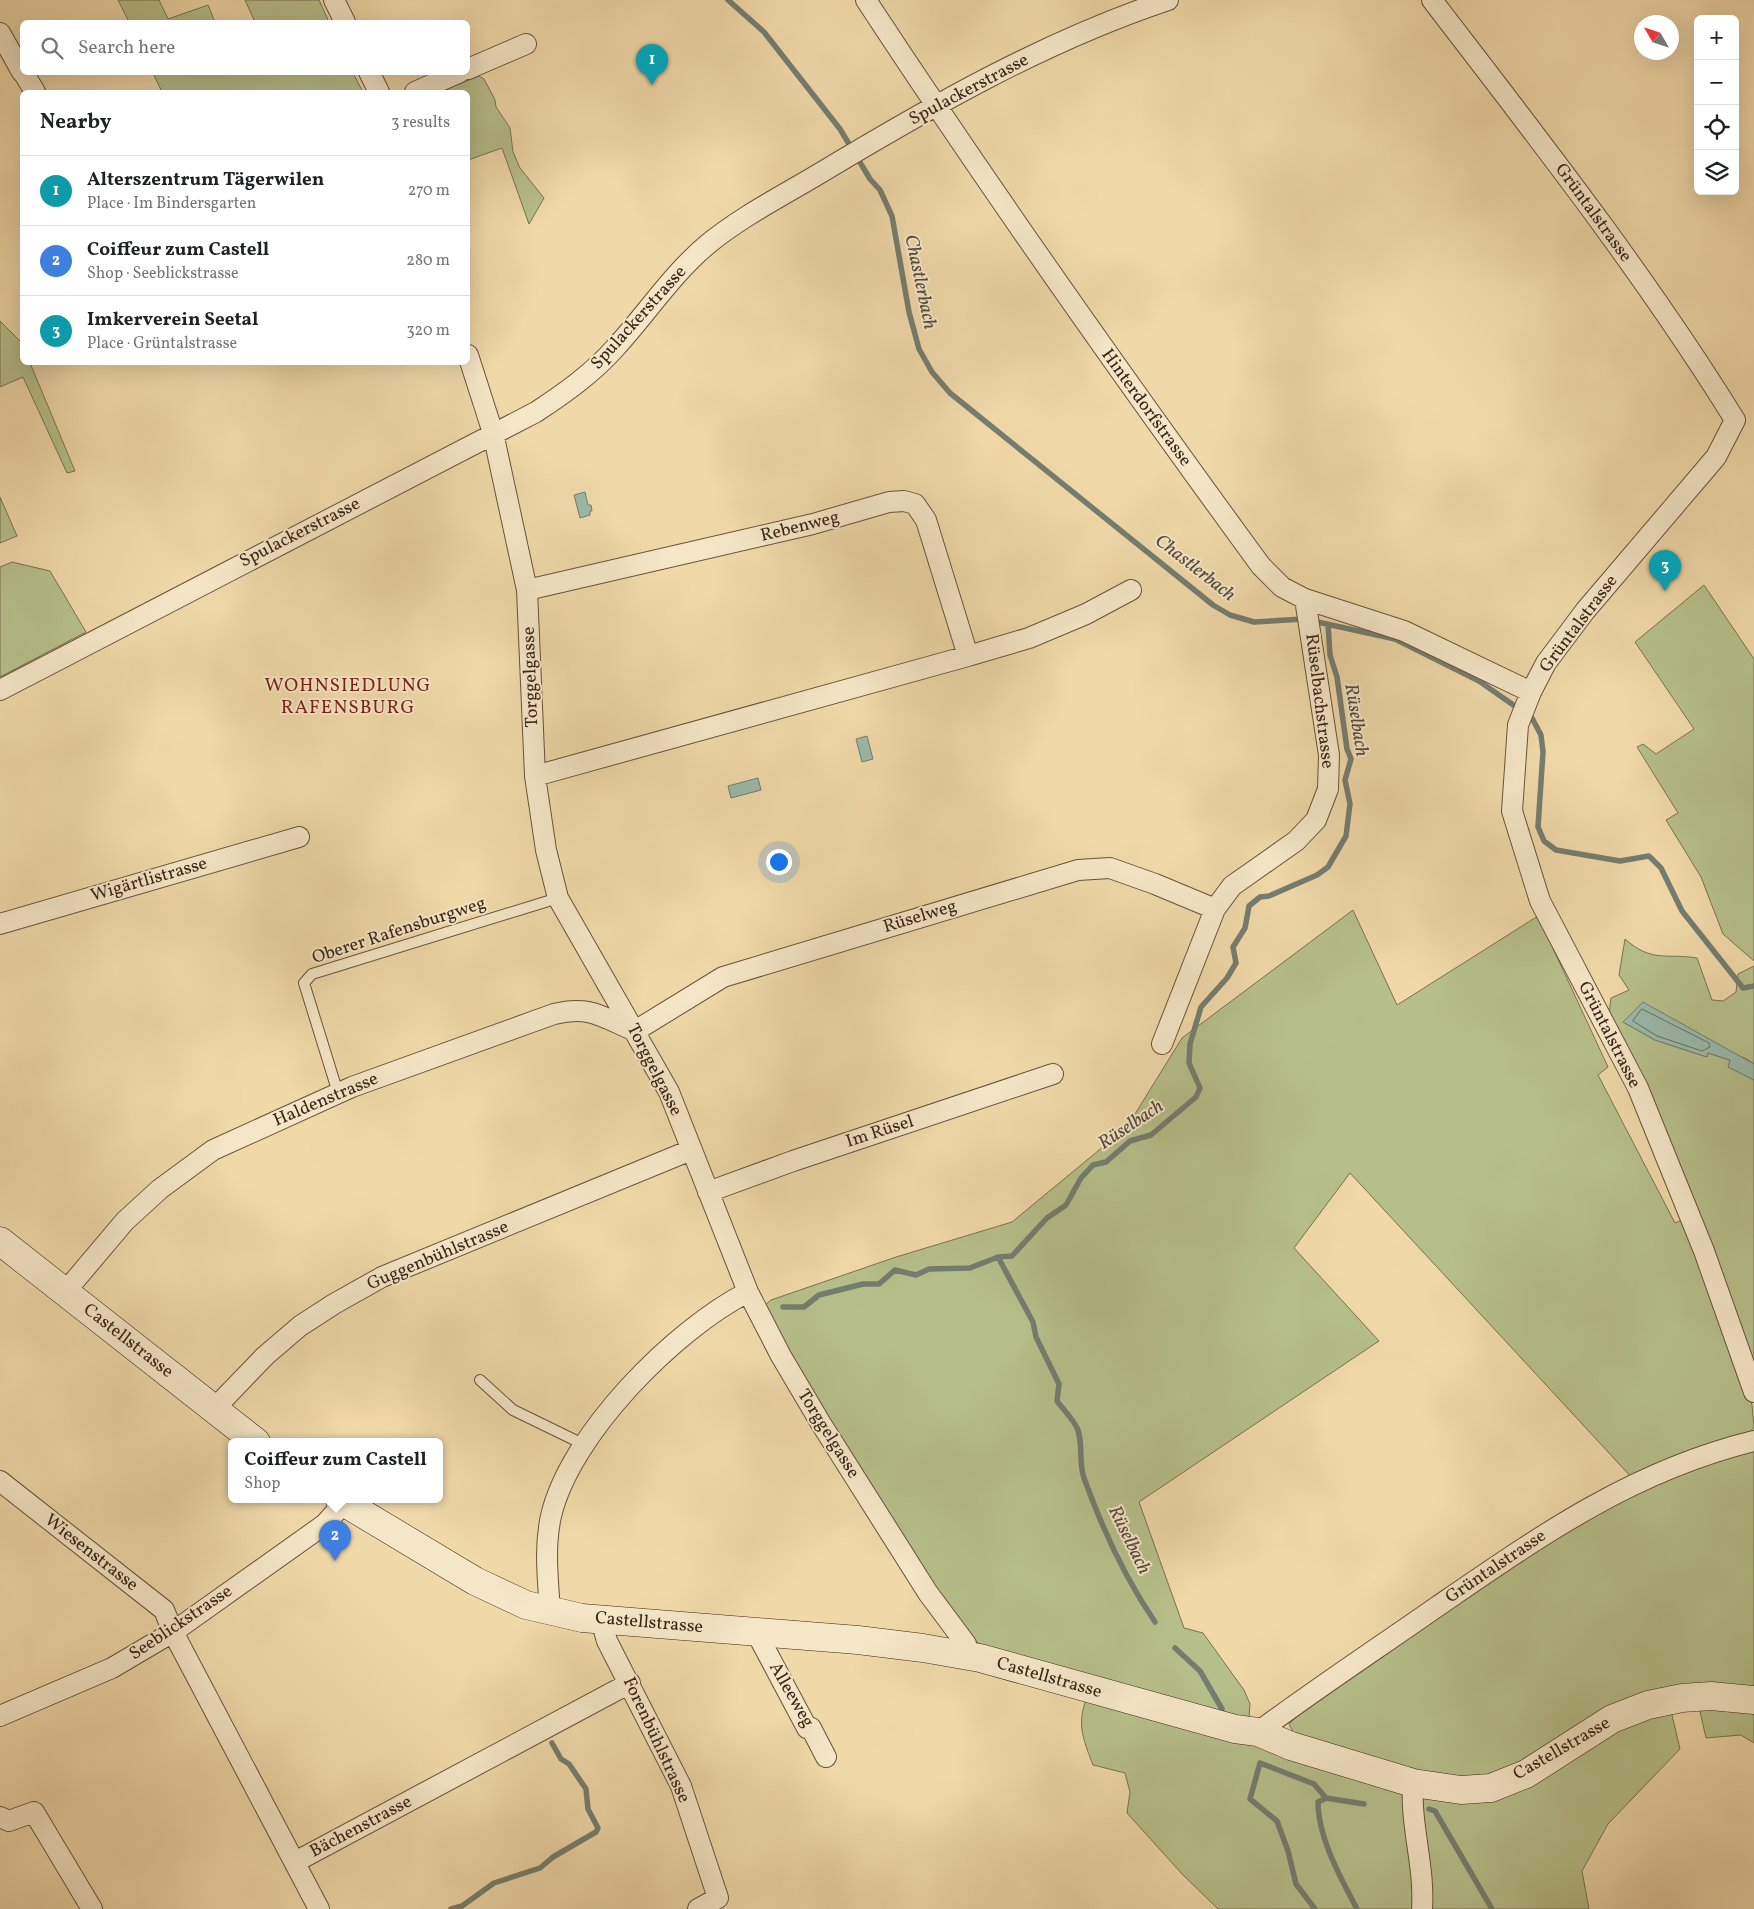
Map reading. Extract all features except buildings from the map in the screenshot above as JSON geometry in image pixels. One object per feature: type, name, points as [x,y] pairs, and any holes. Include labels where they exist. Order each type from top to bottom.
[{"type":"street","points":[[334,0],[344,20]]},
{"type":"street","name":"Hinterdorfstrasse","points":[[866,0],[935,105],[1123,376],[1261,566],[1307,613],[1404,631],[1530,695]]},
{"type":"street","name":"Spulackerstrasse","points":[[0,690],[536,412],[591,373],[616,348],[683,268],[709,243],[842,160],[935,105],[1037,53],[1132,12],[1168,0]]},
{"type":"street","name":"Grüntalstrasse","points":[[1432,0],[1634,269],[1706,373],[1735,420],[1716,457],[1585,612],[1546,663],[1518,725],[1512,811],[1540,901],[1638,1088],[1704,1251],[1754,1392]]},
{"type":"street","points":[[0,33],[20,67]]},
{"type":"street","points":[[470,68],[526,44]]},
{"type":"street","points":[[25,75],[34,90]]},
{"type":"street","points":[[370,75],[377,90]]},
{"type":"street","points":[[420,90],[453,75]]},
{"type":"street","name":"Torggelgasse","points":[[470,361],[493,433],[527,590],[535,776],[546,850],[558,898],[669,1092],[748,1292],[780,1356],[928,1593],[966,1644],[966,1656]]},
{"type":"street","name":"Rebenweg","points":[[527,590],[804,527],[890,502],[904,501],[915,504],[926,520],[968,656]]},
{"type":"street","points":[[535,776],[1029,638],[1086,614],[1131,590]]},
{"type":"street","name":"Rüselbachstrasse","points":[[1162,1044],[1215,909],[1232,886],[1296,841],[1303,834],[1316,820],[1328,789],[1330,755],[1307,613]]},
{"type":"street","name":"Wigärtlistrasse","points":[[0,924],[298,837]]},
{"type":"street","name":"Rüselweg","points":[[635,1031],[723,977],[1078,870],[1110,868],[1215,909]]},
{"type":"street","name":"Haldenstrasse","points":[[65,1292],[125,1221],[160,1189],[213,1150],[338,1093],[544,1017],[572,1010],[586,1010],[635,1031]]},
{"type":"street","name":"Im Rüsel","points":[[708,1192],[793,1161],[1053,1074]]},
{"type":"street","name":"Guggenbühlstrasse","points":[[214,1409],[265,1356],[300,1326],[382,1276],[691,1150]]},
{"type":"street","name":"Castellstrasse","points":[[0,1241],[251,1438]]},
{"type":"street","points":[[550,1611],[546,1561],[552,1516],[566,1478],[585,1445],[614,1404],[644,1371],[674,1344],[729,1302],[748,1292]]},
{"type":"street","name":"Grüntalstrasse","points":[[1258,1732],[1333,1677],[1576,1514],[1628,1486],[1681,1462],[1754,1441]]},
{"type":"street","name":"Wiesenstrasse","points":[[0,1481],[164,1610],[173,1632]]},
{"type":"street","name":"Seeblickstrasse","points":[[0,1716],[112,1668],[173,1632],[325,1524],[341,1503]]},
{"type":"street","name":"Castellstrasse","points":[[345,1503],[503,1596],[526,1605],[602,1620],[858,1640],[966,1656],[1235,1729],[1258,1732],[1291,1746],[1412,1783],[1461,1790],[1491,1788],[1526,1774],[1612,1720],[1648,1705],[1682,1698],[1711,1696],[1754,1700]]},
{"type":"street","name":"Forenbühlstrasse","points":[[602,1620],[608,1641],[681,1786],[719,1904],[698,1909]]},
{"type":"street","name":"Bächenstrasse","points":[[173,1632],[296,1862],[630,1683]]},
{"type":"street","name":"Alleeweg","points":[[756,1632],[807,1728],[811,1728],[826,1757]]},
{"type":"street","points":[[1412,1783],[1413,1807],[1424,1886],[1422,1909]]},
{"type":"street","points":[[0,1817],[9,1821],[34,1812],[92,1909]]},
{"type":"street","points":[[296,1862],[319,1909]]},
{"type":"lane","name":"Oberer Rafensburgweg","points":[[338,1093],[304,983],[312,974],[558,898]]},
{"type":"lane","points":[[480,1380],[513,1410],[585,1445]]},
{"type":"green space","points":[[118,0],[159,0],[168,19],[208,5],[214,20],[128,20]]},
{"type":"green space","points":[[245,0],[319,0],[328,20],[254,20]]},
{"type":"green space","points":[[154,75],[354,75],[362,90],[161,90]]},
{"type":"green space","points":[[479,76],[484,79],[495,100],[496,107],[510,128],[513,152],[520,168],[544,198],[529,224],[502,148],[470,159],[470,90],[445,90]]},
{"type":"green space","points":[[0,321],[20,341],[20,365],[31,365],[75,471],[67,473],[23,377],[0,387]]},
{"type":"green space","points":[[0,497],[17,536],[0,543]]},
{"type":"green space","points":[[12,562],[50,571],[86,632],[0,677],[0,567]]},
{"type":"green space","points":[[1704,585],[1754,659],[1754,961],[1723,934],[1701,877],[1666,820],[1678,813],[1637,747],[1643,744],[1656,754],[1694,729],[1635,642]]},
{"type":"green space","points":[[1353,910],[1397,1005],[1538,916],[1608,1067],[1598,1075],[1675,1223],[1684,1219],[1727,1326],[1752,1405],[1754,1427],[1749,1434],[1633,1479],[1350,1173],[1294,1248],[1379,1341],[1139,1502],[1184,1628],[1203,1633],[1244,1690],[1250,1704],[1249,1718],[1295,1736],[1289,1724],[1325,1689],[1561,1528],[1683,1467],[1754,1449],[1754,1743],[1741,1735],[1706,1738],[1697,1698],[1667,1694],[1680,1749],[1608,1824],[1582,1871],[1589,1909],[1218,1909],[1182,1874],[1127,1813],[1130,1792],[1125,1773],[1093,1765],[1084,1741],[1082,1714],[1094,1680],[987,1649],[974,1640],[958,1622],[867,1486],[764,1306],[771,1300],[896,1257],[1012,1222],[1127,1127],[1182,1038]]},
{"type":"green space","points":[[1625,939],[1635,947],[1651,954],[1697,958],[1712,1000],[1723,1001],[1736,992],[1738,974],[1754,966],[1754,1064],[1745,1058],[1623,1022],[1655,1040],[1707,1057],[1708,1053],[1730,1060],[1729,1067],[1754,1080],[1754,1375],[1615,1031],[1618,1028],[1611,1018],[1611,998],[1629,990],[1619,975]]},
{"type":"water","points":[[585,492],[588,505],[591,505],[592,511],[590,511],[590,515],[580,518],[574,495]]},
{"type":"water","points":[[867,736],[873,759],[862,762],[856,739]]},
{"type":"water","points":[[758,778],[761,790],[731,798],[728,786]]},
{"type":"water","points":[[1643,1002],[1754,1064],[1754,1080],[1728,1067],[1730,1060],[1708,1053],[1707,1057],[1655,1040],[1623,1022]]},
{"type":"waterway","name":"Chastlerbach","points":[[728,0],[764,32],[840,129],[870,179],[880,190],[892,216],[909,312],[919,349],[932,372],[950,393],[1213,605],[1230,615],[1254,622],[1304,619]]},
{"type":"waterway","name":"Chastlerbach","points":[[1313,621],[1395,639],[1479,681],[1532,718],[1541,735],[1543,752],[1538,827],[1544,841],[1556,850],[1620,861],[1649,856],[1661,868],[1682,911],[1743,988],[1754,986]]},
{"type":"waterway","name":"Rüselbach","points":[[1155,1622],[1124,1570],[1098,1515],[1082,1472],[1080,1438],[1076,1426],[1057,1401],[1059,1384],[1036,1337],[1033,1322],[998,1257],[1012,1256],[1047,1218],[1066,1205],[1081,1178],[1093,1165],[1106,1162],[1130,1141],[1151,1135],[1196,1097],[1200,1088],[1189,1063],[1190,1044],[1201,1007],[1227,978],[1236,963],[1233,947],[1245,928],[1249,906],[1260,897],[1269,896],[1317,875],[1328,867],[1346,836],[1350,804],[1345,780],[1351,759],[1347,749],[1337,677],[1330,655],[1328,624]]},
{"type":"waterway","points":[[783,1307],[804,1307],[819,1295],[863,1284],[879,1284],[895,1270],[916,1275],[929,1269],[970,1268],[998,1257]]},
{"type":"waterway","points":[[1175,1648],[1200,1671],[1222,1709]]},
{"type":"waterway","points":[[451,1909],[462,1906],[494,1883],[540,1868],[553,1857],[596,1832],[598,1828],[588,1809],[586,1789],[569,1764],[561,1759],[552,1743]]},
{"type":"waterway","points":[[1315,1909],[1296,1884],[1288,1851],[1277,1821],[1250,1799],[1260,1763],[1314,1784],[1326,1798],[1364,1804]]},
{"type":"waterway","points":[[1326,1798],[1318,1802],[1322,1829],[1331,1857],[1357,1909]]},
{"type":"waterway","points":[[1429,1809],[1435,1811],[1492,1909]]},
{"type":"place","name":"Alterszentrum Tägerwilen","points":[[652,85]]},
{"type":"place","name":"Imkerverein Seetal","points":[[1665,591]]},
{"type":"place","name":"Coiffeur zum Castell","points":[[335,1561]]},
{"type":"district","name":"WOHNSIEDLUNG RAFENSBURG","points":[[348,697]]}]
